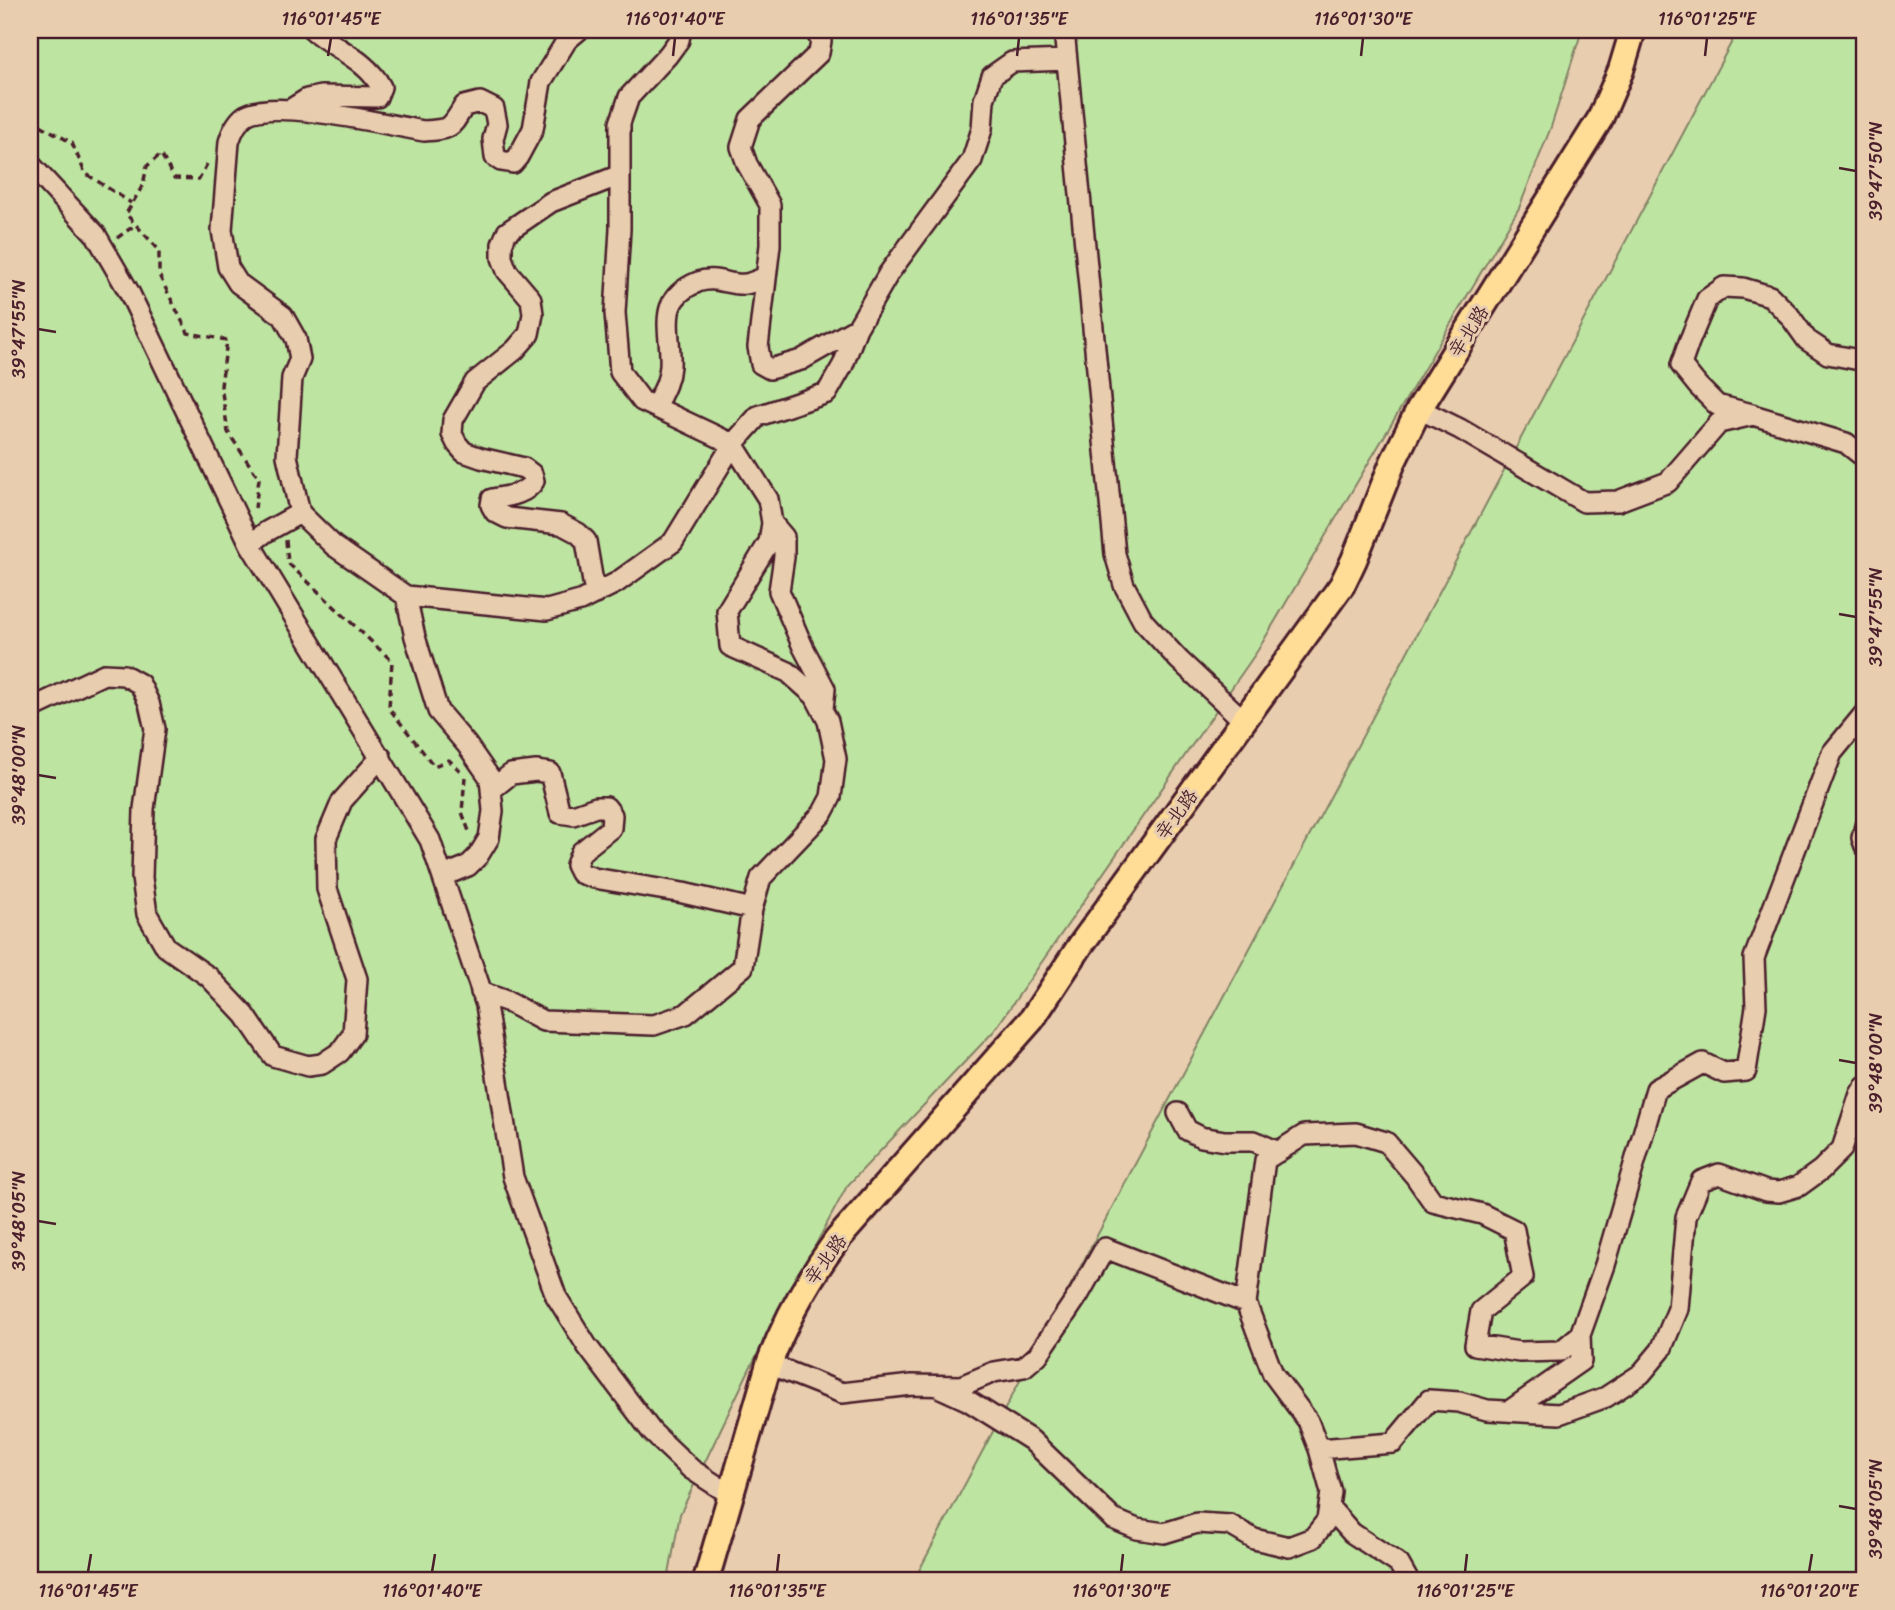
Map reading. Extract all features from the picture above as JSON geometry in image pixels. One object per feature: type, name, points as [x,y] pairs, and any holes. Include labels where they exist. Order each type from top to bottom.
[{"type":"main road","name":"辛北路","points":[[706,1580],[769,1364],[799,1297],[837,1240],[1032,1019],[1080,946],[1342,584],[1393,462],[1419,409],[1600,119],[1621,70],[1633,30]]},
{"type":"street","points":[[291,109],[307,99],[321,96],[377,97],[381,87],[367,68],[313,30]]},
{"type":"street","points":[[292,517],[287,456],[292,378],[300,359],[296,339],[283,316],[238,283],[228,267],[222,230],[229,142],[234,129],[244,116],[261,109],[291,109],[424,131],[446,129],[452,126],[464,106],[480,102],[494,109],[497,124],[493,139],[495,157],[513,163],[533,130],[541,82],[567,40],[579,30]]},
{"type":"street","points":[[481,992],[506,1001],[543,1021],[654,1025],[686,1014],[743,967],[752,909],[761,878],[822,814],[831,797],[836,759],[828,721],[815,696],[788,672],[730,646],[727,611],[769,542],[772,523],[768,499],[733,444],[642,401],[620,372],[615,313],[620,229],[620,123],[629,97],[668,55],[679,40],[681,30]]},
{"type":"street","points":[[816,30],[821,41],[819,53],[750,119],[741,147],[769,205],[770,245],[758,347],[761,364],[770,369],[801,360],[857,328]]},
{"type":"street","points":[[1064,30],[1115,554],[1124,585],[1143,621],[1179,660],[1244,721]]},
{"type":"street","points":[[292,517],[405,596],[547,610],[580,601],[616,583],[673,542],[733,444],[758,416],[827,393],[844,365],[857,328],[888,273],[972,160],[982,129],[984,100],[992,76],[1012,62],[1067,60]]},
{"type":"street","points":[[30,164],[96,235],[129,292],[258,538],[430,840],[485,1004],[513,1177],[556,1296],[587,1346],[652,1432],[691,1469],[731,1495]]},
{"type":"street","points":[[595,594],[586,541],[578,533],[561,524],[507,518],[495,512],[491,505],[492,499],[516,495],[530,488],[534,481],[532,474],[524,468],[464,452],[452,434],[453,420],[475,382],[529,334],[533,314],[531,299],[507,271],[502,258],[502,244],[507,232],[551,202],[620,175]]},
{"type":"street","points":[[654,407],[667,382],[670,366],[667,315],[683,289],[715,278],[745,284],[766,277]]},
{"type":"street","points":[[1865,361],[1828,354],[1807,340],[1789,315],[1770,296],[1742,288],[1724,288],[1707,299],[1681,365],[1717,405],[1846,443],[1865,458]]},
{"type":"street","points":[[1419,409],[1460,429],[1584,502],[1618,501],[1668,482],[1719,423],[1753,415]]},
{"type":"street","points":[[258,538],[292,517]]},
{"type":"street","points":[[772,523],[785,537],[779,591],[825,689],[823,710]]},
{"type":"street","points":[[405,596],[438,710],[490,779],[493,811],[489,838],[468,866],[443,876]]},
{"type":"street","points":[[30,709],[104,674],[124,675],[140,684],[149,703],[155,729],[144,810],[142,877],[147,914],[166,947],[209,977],[246,1015],[273,1056],[308,1066],[322,1064],[340,1052],[353,1034],[357,979],[327,889],[326,839],[342,801],[381,757]]},
{"type":"street","points":[[1509,1411],[1581,1361],[1580,1335],[1605,1265],[1656,1089],[1703,1063],[1724,1073],[1746,1071],[1756,1007],[1754,958],[1832,753],[1865,713]]},
{"type":"street","points":[[491,790],[511,774],[536,771],[550,774],[560,813],[573,815],[596,807],[606,807],[612,815],[611,828],[581,852],[576,865],[580,873],[752,909]]},
{"type":"street","points":[[1865,826],[1862,838],[1865,846]]},
{"type":"street","points":[[1319,1449],[1393,1443],[1429,1400],[1459,1402],[1487,1410],[1559,1413],[1606,1397],[1642,1374],[1661,1350],[1678,1309],[1686,1217],[1701,1181],[1719,1174],[1766,1191],[1779,1192],[1799,1185],[1821,1170],[1842,1149],[1865,1086]]},
{"type":"street","points":[[1178,1113],[1187,1130],[1201,1137],[1225,1141],[1254,1141],[1278,1152]]},
{"type":"street","points":[[934,1385],[967,1400],[1031,1440],[1113,1519],[1137,1529],[1164,1533],[1197,1523],[1230,1525],[1254,1539],[1289,1548],[1313,1538],[1327,1520],[1331,1492],[1319,1449],[1308,1421],[1273,1374],[1246,1303],[1265,1160],[1304,1135],[1356,1133],[1386,1142],[1433,1202],[1482,1214],[1514,1230],[1523,1278],[1481,1311],[1475,1345],[1519,1352],[1561,1351],[1580,1335]]},
{"type":"street","points":[[769,1364],[842,1393],[912,1385],[961,1386],[994,1373],[1024,1367],[1038,1355],[1079,1294],[1105,1248],[1246,1303]]},
{"type":"street","points":[[1329,1507],[1352,1533],[1398,1564],[1408,1580]]},
{"type":"path","points":[[30,119],[72,143],[85,173],[131,203]]},
{"type":"path","points":[[229,142],[212,158],[199,179],[174,178],[161,154],[147,166],[143,186],[126,214],[159,250],[159,275],[188,333],[227,340],[221,386],[228,432],[259,479],[254,511],[258,538]]},
{"type":"path","points":[[292,517],[288,563],[392,661],[389,708],[434,766],[449,760],[465,775],[462,812],[478,856]]},
{"type":"green space","points":[[30,30],[1582,30],[1551,127],[1519,208],[1258,650],[994,1031],[847,1186],[750,1368],[680,1514],[668,1580],[34,1580],[30,1573]]},
{"type":"green space","points":[[1738,30],[1865,30],[1865,1580],[914,1580]]}]
